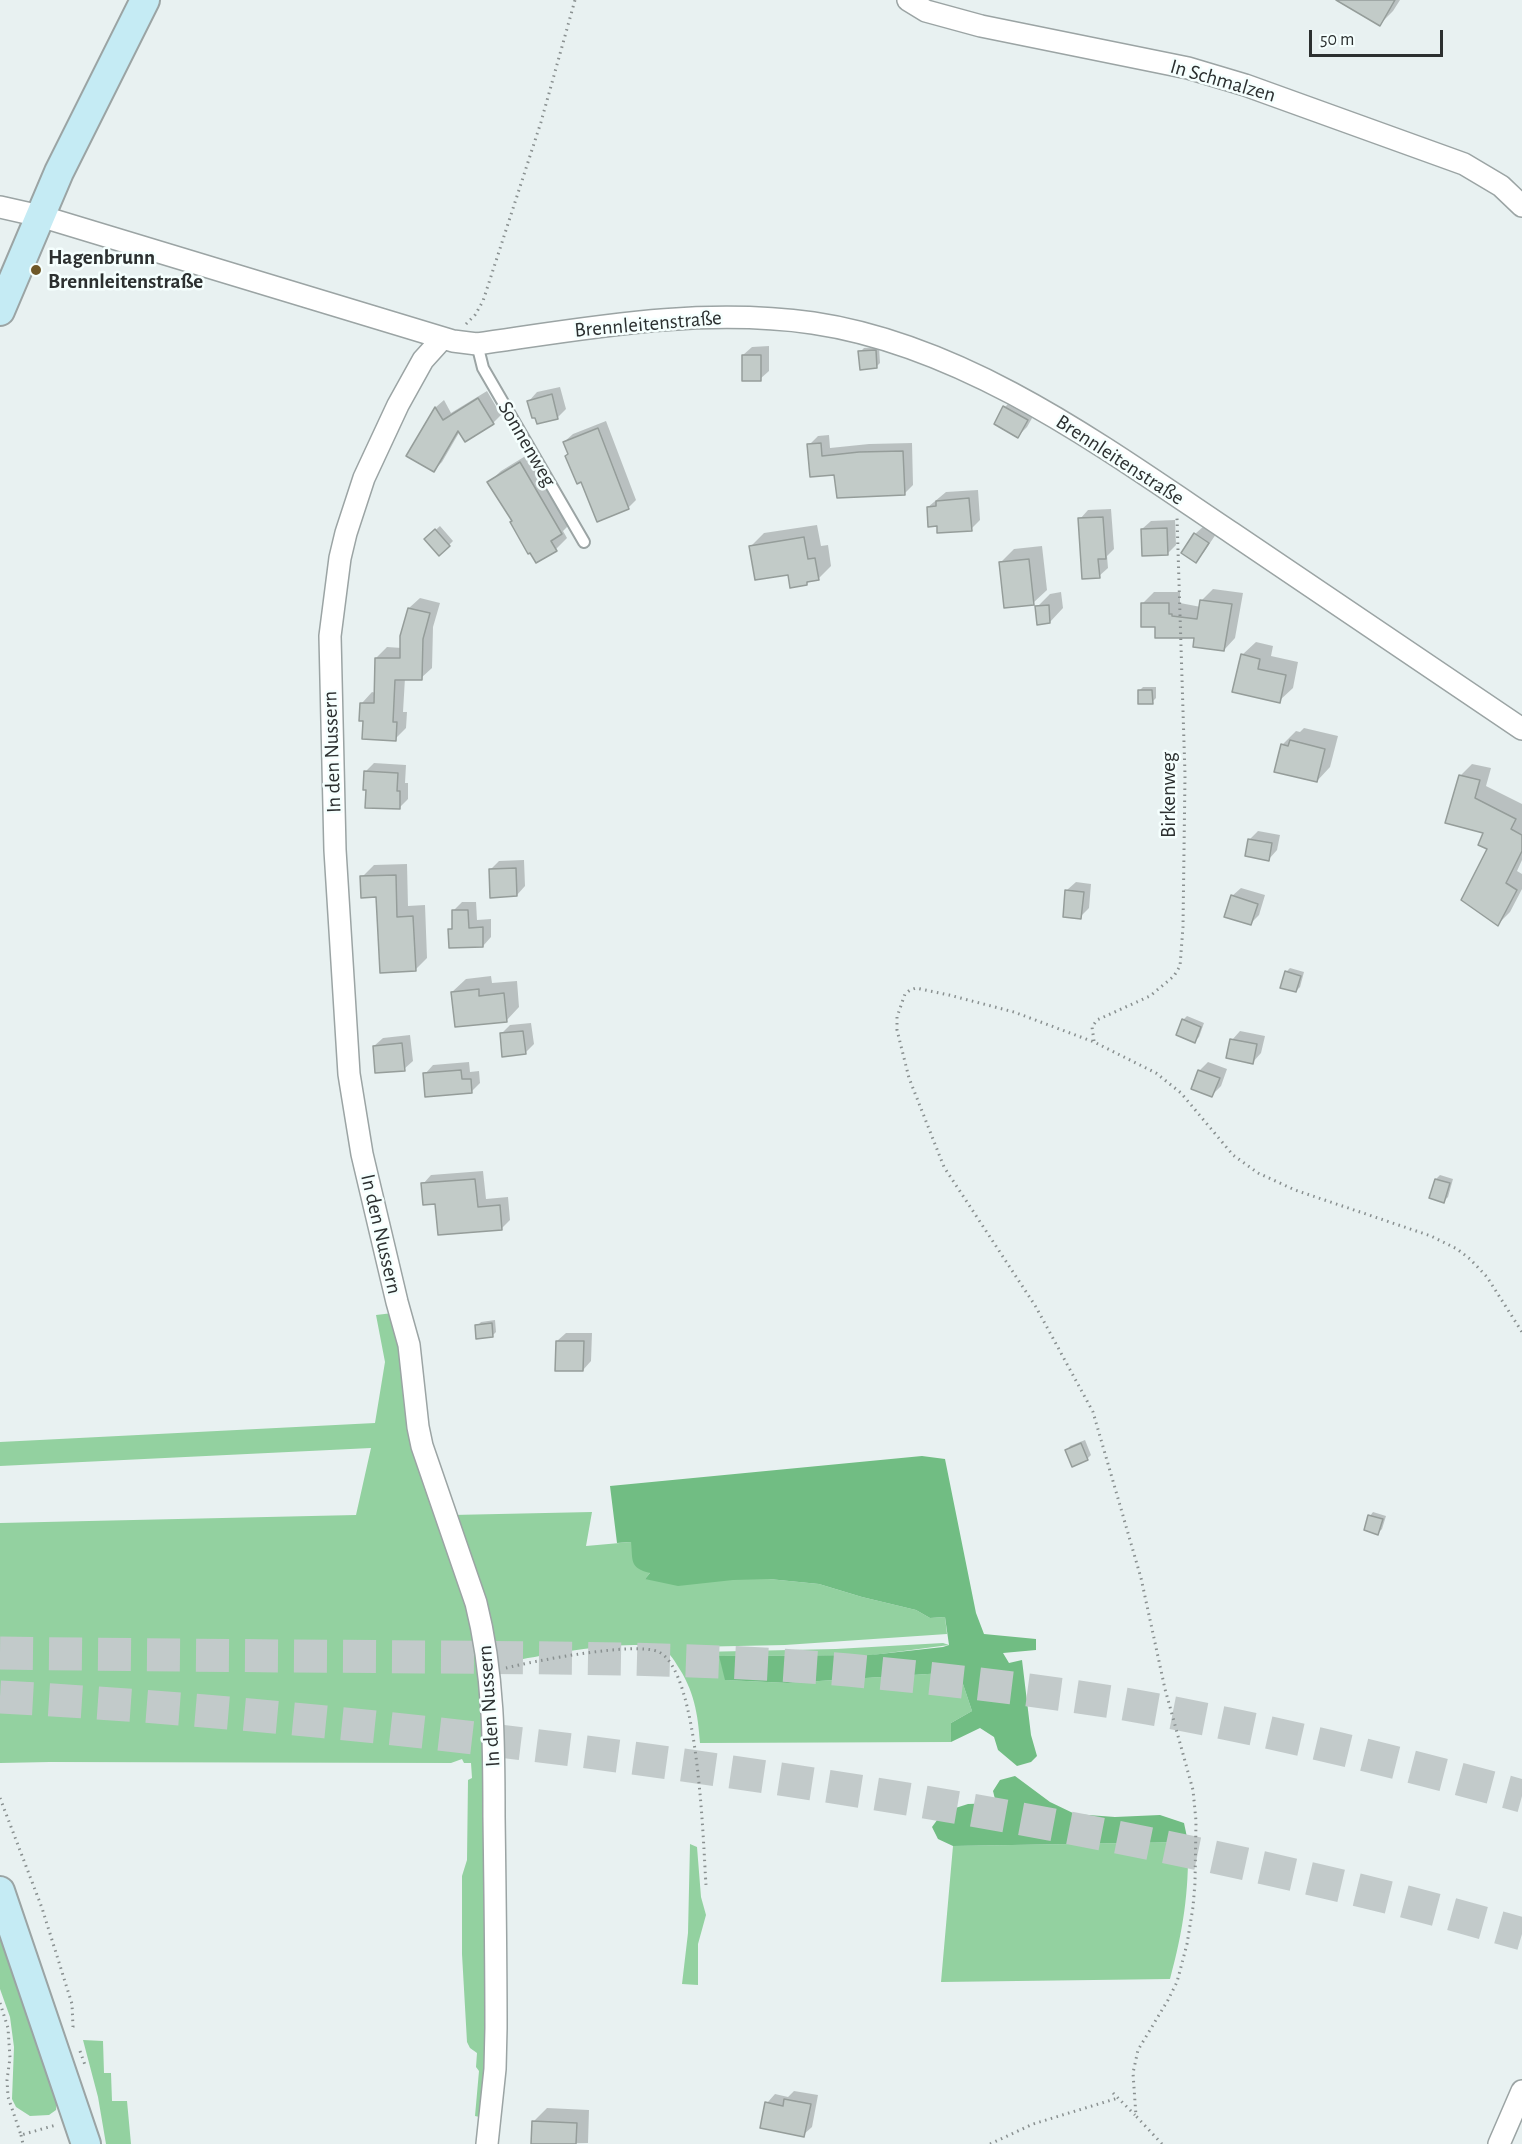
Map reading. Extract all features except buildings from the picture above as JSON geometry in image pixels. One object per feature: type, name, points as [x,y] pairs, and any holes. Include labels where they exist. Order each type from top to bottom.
[{"type":"street","points":[[0,311],[59,172],[145,0]]},
{"type":"street","name":"In Schmalzen","points":[[908,0],[926,11],[981,26],[1188,68],[1245,85],[1464,164],[1501,186],[1522,206]]},
{"type":"street","name":"Brennleitenstraße","points":[[0,207],[40,216],[442,339],[477,344],[676,318],[767,318],[842,329],[928,355],[1011,392],[1089,438],[1522,729]]},
{"type":"street","name":"In den Nussern","points":[[442,339],[423,360],[381,440],[356,501],[340,558],[330,636],[334,838],[349,1074],[362,1154],[409,1345],[422,1446],[476,1603],[490,1672],[494,1736],[496,2028],[495,2069],[487,2144]]},
{"type":"street","points":[[0,1891],[82,2132]]},
{"type":"street","points":[[1499,2144],[1522,2091]]},
{"type":"lane","name":"Sonnenweg","points":[[477,344],[483,368],[584,542]]},
{"type":"path","points":[[442,339],[462,328],[475,315],[483,301],[541,122],[575,0]]},
{"type":"path","name":"Birkenweg","points":[[1094,1042],[1092,1027],[1097,1020],[1150,996],[1174,976],[1180,966],[1185,820],[1177,512],[1181,499]]},
{"type":"path","points":[[1136,2116],[1132,2085],[1136,2056],[1177,1982],[1191,1923],[1196,1821],[1193,1790],[1165,1689],[1142,1578],[1093,1412],[1036,1307],[944,1167],[909,1077],[897,1030],[897,1017],[905,994],[910,990],[925,989],[1014,1012],[1094,1042],[1166,1080],[1196,1109],[1233,1155],[1258,1173],[1295,1190],[1431,1236],[1457,1249],[1487,1277],[1522,1332]]},
{"type":"path","points":[[490,1672],[596,1652],[644,1649],[663,1654],[677,1677],[692,1729],[699,1785],[706,1885]]},
{"type":"path","points":[[0,1798],[42,1908],[72,2004],[73,2027],[68,2036],[52,2042]]},
{"type":"path","points":[[0,2003],[8,2028],[8,2097],[23,2144]]},
{"type":"path","points":[[1113,2093],[1162,2144]]},
{"type":"path","points":[[990,2144],[1042,2120],[1118,2098]]},
{"type":"path","points":[[21,2135],[82,2132]]},
{"type":"green space","points":[[393,1313],[481,1665],[489,1891],[484,2118],[475,2116],[479,2071],[476,2067],[477,2053],[470,2048],[467,2042],[462,1954],[462,1876],[467,1860],[468,1780],[472,1778],[471,1763],[464,1763],[462,1759],[451,1763],[0,1763],[0,1523],[356,1515],[371,1448],[0,1466],[0,1442],[375,1423],[385,1362],[376,1315]]},
{"type":"green space","points":[[922,1456],[945,1459],[976,1613],[984,1634],[1036,1639],[1036,1650],[1003,1653],[1009,1663],[1022,1660],[1031,1735],[1037,1756],[1031,1762],[1017,1766],[998,1750],[994,1737],[980,1728],[951,1742],[951,1723],[972,1711],[959,1672],[788,1683],[725,1680],[719,1656],[871,1655],[943,1647],[949,1645],[945,1617],[930,1618],[916,1610],[819,1584],[769,1579],[678,1586],[645,1579],[650,1573],[635,1566],[631,1542],[617,1543],[610,1486]]},
{"type":"green space","points":[[592,1512],[586,1546],[631,1542],[650,1573],[645,1579],[769,1579],[819,1584],[916,1610],[930,1618],[945,1617],[947,1634],[785,1645],[690,1647],[699,1652],[836,1649],[943,1643],[949,1645],[873,1655],[720,1656],[726,1680],[788,1683],[959,1672],[972,1711],[951,1723],[951,1742],[700,1743],[691,1693],[683,1674],[666,1651],[636,1645],[615,1646],[503,1661],[495,1653],[452,1515]]},
{"type":"green space","points":[[1015,1776],[1050,1802],[1075,1814],[1115,1817],[1160,1815],[1184,1823],[1188,1842],[953,1846],[938,1839],[932,1827],[943,1812],[968,1804],[996,1803],[993,1791],[1000,1780]]},
{"type":"green space","points":[[1188,1842],[1184,1912],[1170,1979],[941,1982],[953,1846]]},
{"type":"green space","points":[[690,1844],[697,1847],[701,1897],[706,1915],[698,1944],[698,1985],[682,1984],[688,1933]]},
{"type":"green space","points":[[0,1930],[57,2101],[56,2110],[49,2115],[30,2116],[16,2107],[12,2099],[14,2047],[10,2017],[0,1989]]},
{"type":"green space","points":[[83,2040],[103,2041],[104,2073],[111,2073],[112,2101],[127,2101],[131,2144],[106,2144],[98,2097]]},
{"type":"tunnel","points":[[0,1653],[640,1659],[848,1670],[1021,1689],[1174,1713],[1324,1745],[1522,1796]]},
{"type":"tunnel","points":[[0,1697],[182,1709],[363,1726],[544,1746],[809,1783],[1062,1826],[1229,1860],[1395,1899],[1522,1934]]},
{"type":"place","name":"Hagenbrunn Brennleitenstraße","points":[[36,270]]}]
